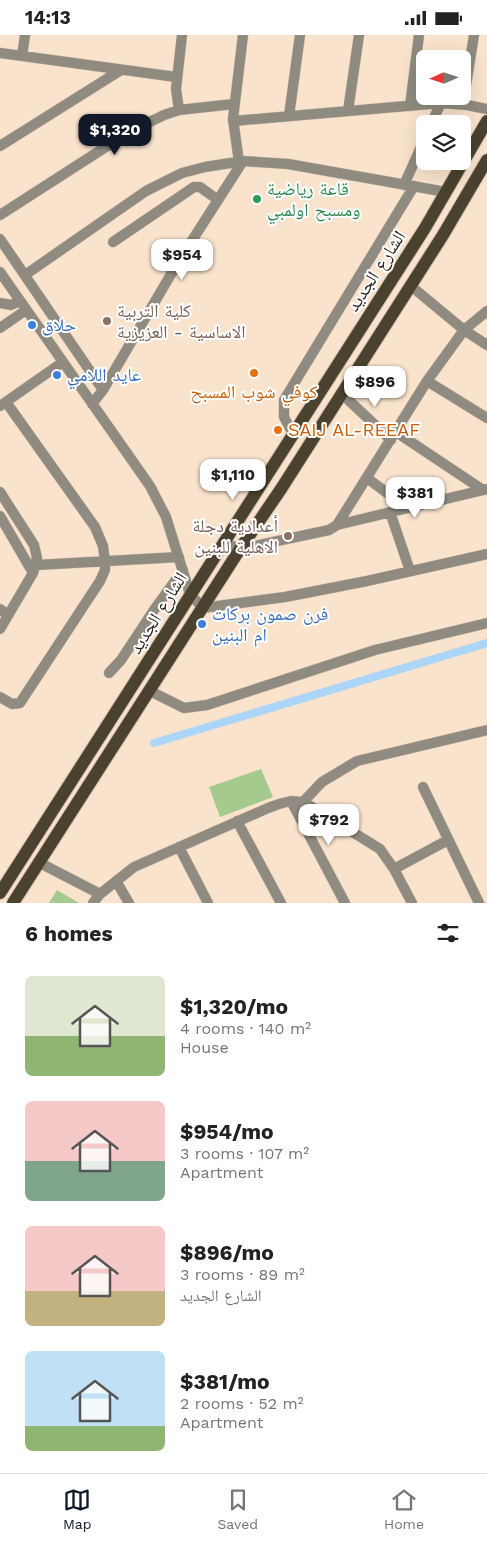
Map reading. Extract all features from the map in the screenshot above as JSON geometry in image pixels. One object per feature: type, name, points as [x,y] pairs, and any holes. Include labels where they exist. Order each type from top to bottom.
[{"type":"main road","name":"الشارع الجديد","points":[[0,893],[424,228],[487,121]]},
{"type":"main road","name":"الشارع الجديد","points":[[13,903],[240,549],[342,394],[443,235],[487,160]]},
{"type":"street","points":[[22,56],[26,35]]},
{"type":"street","points":[[179,110],[176,77],[182,35]]},
{"type":"street","points":[[92,403],[104,390],[177,264],[241,162],[233,121],[243,35]]},
{"type":"street","points":[[289,116],[300,35]]},
{"type":"street","points":[[348,111],[359,35]]},
{"type":"street","points":[[410,106],[419,35]]},
{"type":"street","points":[[471,54],[474,35]]},
{"type":"street","points":[[0,53],[176,77]]},
{"type":"street","points":[[0,146],[121,70]]},
{"type":"street","points":[[0,215],[129,132],[164,115],[179,110],[234,105]]},
{"type":"street","points":[[233,121],[420,105]]},
{"type":"street","points":[[468,105],[487,109]]},
{"type":"street","points":[[25,275],[164,181],[182,173],[205,167],[241,162],[288,164],[446,192]]},
{"type":"street","points":[[293,433],[284,417],[284,400],[409,186],[416,165]]},
{"type":"street","points":[[113,242],[194,187],[200,187],[218,200]]},
{"type":"street","points":[[0,239],[104,390]]},
{"type":"street","points":[[0,272],[161,505],[190,594],[203,608],[285,597],[487,554]]},
{"type":"street","points":[[411,285],[464,330],[487,345]]},
{"type":"street","points":[[0,303],[23,306]]},
{"type":"street","points":[[0,328],[23,306]]},
{"type":"street","points":[[337,525],[427,381],[464,330],[487,311]]},
{"type":"street","points":[[0,697],[12,704],[20,703],[93,594],[105,570],[103,546],[96,527],[3,404],[63,362]]},
{"type":"street","points":[[427,381],[487,418]]},
{"type":"street","points":[[342,394],[393,436],[485,489]]},
{"type":"street","points":[[367,478],[406,508]]},
{"type":"street","points":[[223,542],[240,549],[329,530],[337,525],[485,489]]},
{"type":"street","points":[[0,629],[4,612],[35,569],[34,545],[1,495]]},
{"type":"street","points":[[390,512],[410,571]]},
{"type":"street","points":[[0,516],[35,569]]},
{"type":"street","points":[[35,569],[105,561],[179,557]]},
{"type":"street","points":[[109,673],[121,660],[183,570]]},
{"type":"street","points":[[150,691],[184,708],[207,705],[375,649],[487,623]]},
{"type":"street","points":[[303,802],[326,778],[357,761],[487,730]]},
{"type":"street","points":[[423,787],[479,903]]},
{"type":"street","points":[[291,801],[345,903]]},
{"type":"street","points":[[93,903],[100,894],[134,867],[237,821],[291,801],[303,802],[380,849],[394,869],[412,903]]},
{"type":"street","points":[[237,821],[281,903]]},
{"type":"street","points":[[394,869],[448,840]]},
{"type":"street","points":[[179,847],[208,903]]},
{"type":"street","points":[[38,862],[100,894]]},
{"type":"street","points":[[116,881],[129,903]]},
{"type":"green space","points":[[261,769],[273,797],[220,817],[209,787]]},
{"type":"green space","points":[[57,890],[79,903],[49,903]]},
{"type":"waterway","points":[[154,743],[487,643]]},
{"type":"place","name":"قاعة رياضية ومسبح اولمبي","points":[[257,199]]},
{"type":"place","name":"كلية التربية الاساسية - العزيزية","points":[[107,321]]},
{"type":"place","name":"حلاق","points":[[32,325]]},
{"type":"place","name":"كوفي شوب المسبح","points":[[254,373]]},
{"type":"place","name":"عايد اللامي","points":[[57,375]]},
{"type":"place","name":"SAIJ AL-REEAF","points":[[278,430]]},
{"type":"place","name":"أعدادية دجلة الاهلية للبنين","points":[[288,536]]},
{"type":"place","name":"فرن صمون بركات ام البنين","points":[[202,624]]}]
